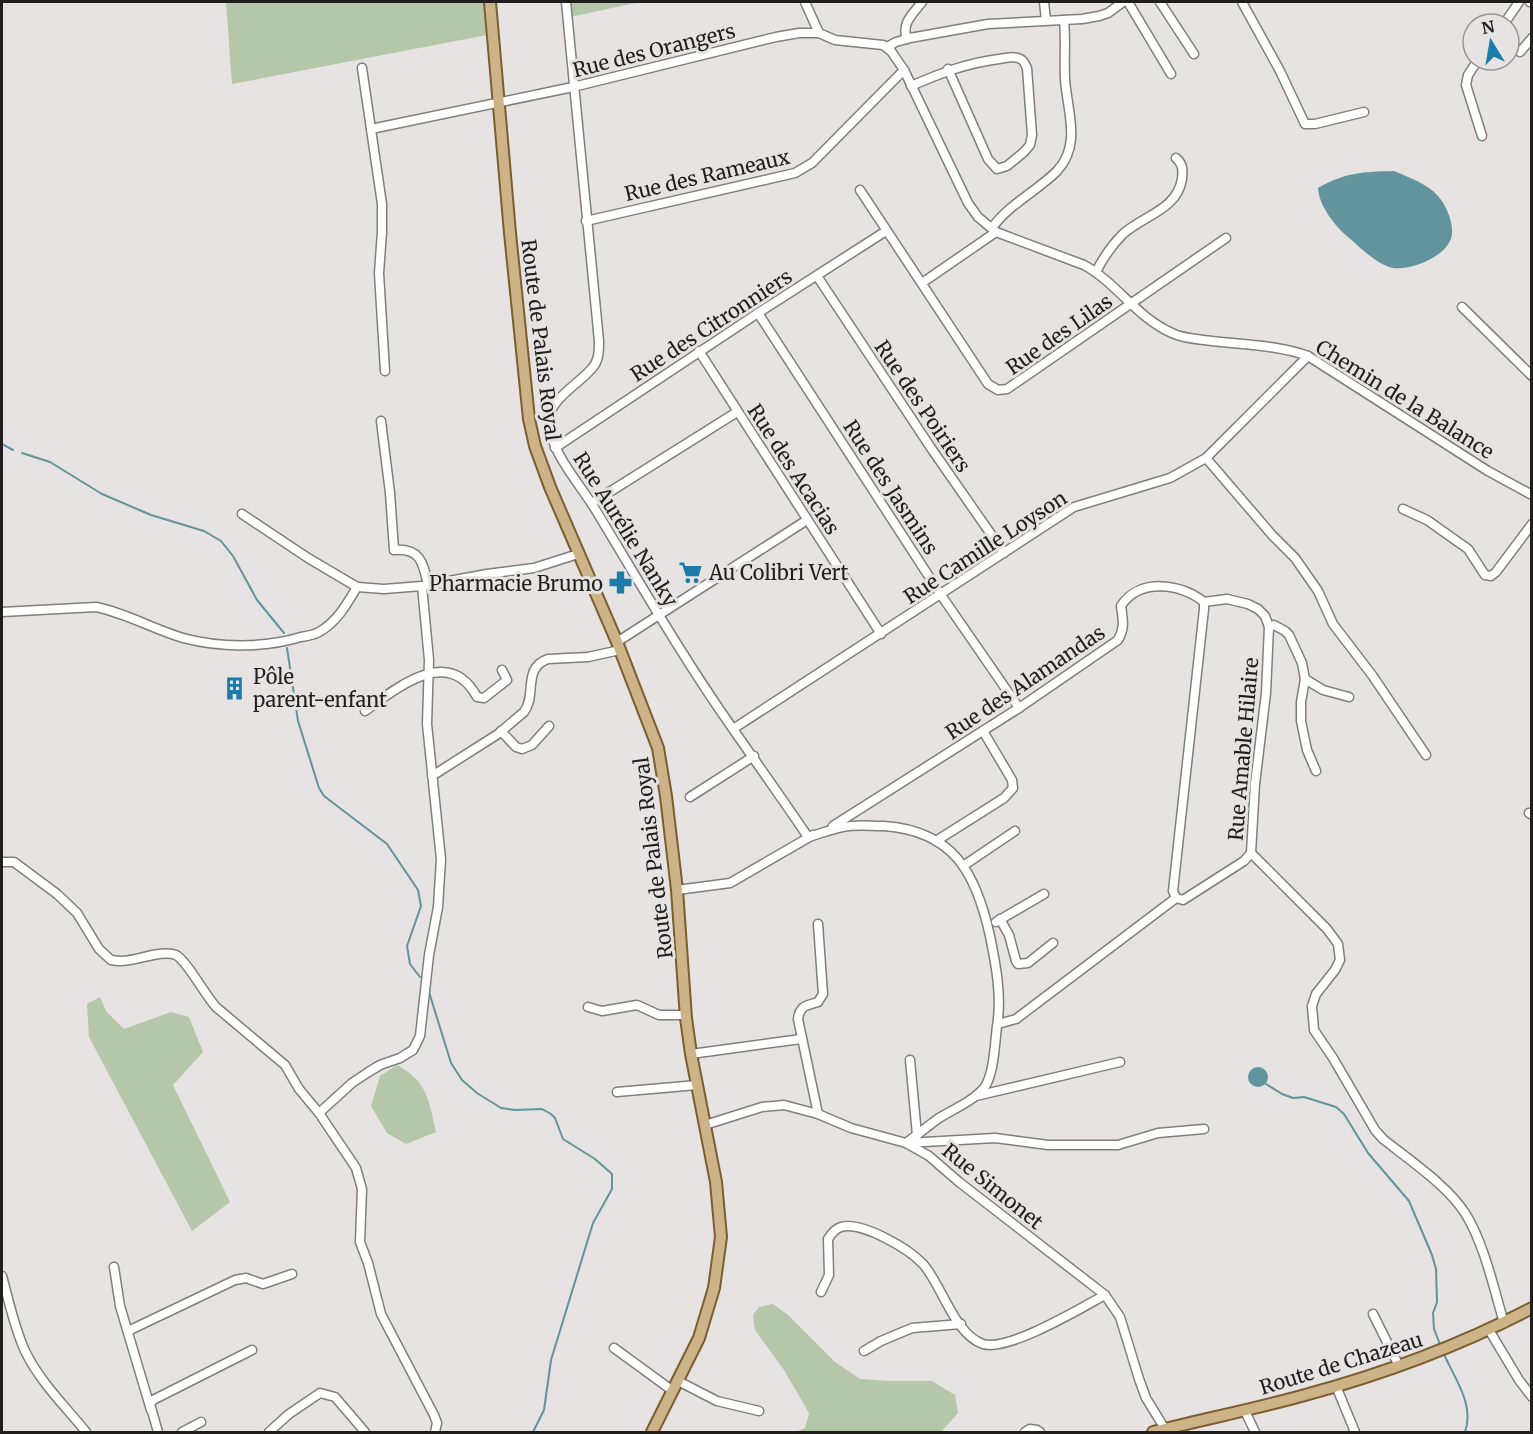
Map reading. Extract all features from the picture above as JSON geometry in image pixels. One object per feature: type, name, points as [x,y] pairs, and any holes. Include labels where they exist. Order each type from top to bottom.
[{"type":"main road","name":"Route de Palais Royal","points":[[490,2],[529,419],[535,446],[578,554],[619,646],[658,748],[677,890],[691,1054],[716,1182],[721,1237],[714,1288],[699,1338],[652,1432]]},
{"type":"main road","name":"Route de Chazeau","points":[[1153,1432],[1165,1429],[1178,1430],[1399,1366],[1456,1345],[1532,1308]]},
{"type":"street","name":"Rue Aurélie Nanky","points":[[566,2],[598,351],[594,366],[555,403],[552,409],[549,422],[555,448],[592,503],[660,616],[733,729],[808,837]]},
{"type":"street","points":[[805,2],[819,33],[835,40],[887,47],[907,39],[988,24],[1099,16],[1108,13],[1123,2]]},
{"type":"street","points":[[907,39],[904,31],[905,24],[922,2]]},
{"type":"street","points":[[1044,2],[1046,20]]},
{"type":"street","points":[[1128,2],[1171,74]]},
{"type":"street","points":[[1160,2],[1194,54]]},
{"type":"street","points":[[1242,2],[1305,124],[1315,124],[1364,112]]},
{"type":"street","points":[[860,190],[922,283],[994,230],[1000,217],[1057,170],[1069,153],[1073,128],[1065,80],[1064,20]]},
{"type":"street","name":"Rue des Orangers","points":[[371,129],[573,87],[776,37],[799,33],[819,33]]},
{"type":"street","points":[[1521,51],[1532,38]]},
{"type":"street","name":"Chemin de la Balance","points":[[887,47],[904,70],[968,202],[978,216],[994,230],[1084,265],[1096,272],[1130,305],[1172,333],[1189,338],[1288,349],[1308,356],[1478,465],[1532,495]]},
{"type":"street","points":[[911,86],[948,69],[974,62],[1011,57],[1019,58],[1024,62],[1027,68],[1032,135],[1030,144],[1007,166],[997,169],[988,159],[948,69]]},
{"type":"street","points":[[362,69],[382,204],[380,273],[385,371]]},
{"type":"street","name":"Rue des Rameaux","points":[[586,221],[795,173],[812,163],[904,70]]},
{"type":"street","points":[[1470,72],[1466,85],[1482,136]]},
{"type":"street","points":[[1096,272],[1109,250],[1126,232],[1177,196],[1182,168],[1176,158]]},
{"type":"street","name":"Rue des Citronniers","points":[[555,448],[699,351],[886,231]]},
{"type":"street","name":"Rue des Lilas","points":[[922,283],[988,384],[998,390],[1007,389],[1226,238]]},
{"type":"street","name":"Rue des Poiriers","points":[[817,276],[924,438],[1004,553]]},
{"type":"street","points":[[1462,307],[1532,376]]},
{"type":"street","name":"Rue des Jasmins","points":[[758,313],[941,595],[1019,708]]},
{"type":"street","name":"Rue des Acacias","points":[[699,351],[881,634]]},
{"type":"street","name":"Rue Camille Loyson","points":[[733,729],[1074,507],[1170,478],[1206,458],[1308,356]]},
{"type":"street","points":[[592,503],[737,412]]},
{"type":"street","points":[[319,1113],[352,1083],[380,1065],[406,1055],[417,1044],[438,907],[441,859],[427,724],[425,585],[422,563],[418,556],[412,551],[394,550],[381,422]]},
{"type":"street","points":[[1206,458],[1272,536],[1295,558],[1318,591],[1333,624],[1372,675],[1426,755]]},
{"type":"street","points":[[1403,509],[1427,520],[1468,549],[1485,575],[1491,576],[1532,524]]},
{"type":"street","points":[[242,513],[308,558],[357,587],[384,589],[425,585],[534,568],[578,554]]},
{"type":"street","points":[[432,776],[501,731],[527,708],[531,677],[542,661],[588,657],[619,646],[660,616],[807,520]]},
{"type":"street","points":[[2,612],[96,607],[112,610],[184,638],[252,646],[280,644],[319,632],[339,616],[357,587]]},
{"type":"street","name":"Rue des Alamandas","points":[[677,890],[730,883],[808,837],[848,818],[1019,708],[1118,640],[1124,622],[1121,606],[1134,593],[1147,588],[1174,587],[1197,596],[1203,602]]},
{"type":"street","points":[[998,1024],[1016,1019],[1174,894],[1203,621],[1203,602],[1227,599],[1248,604],[1265,616],[1269,627],[1274,625],[1280,627],[1289,636],[1300,656],[1305,679],[1300,702],[1301,721],[1307,750],[1317,771]]},
{"type":"street","name":"Rue Amable Hilaire","points":[[1174,894],[1183,900],[1244,861],[1251,853],[1255,784],[1266,693],[1269,627]]},
{"type":"street","points":[[365,711],[394,690],[428,673],[446,671],[458,675],[469,684],[477,697],[484,698],[507,680],[502,670]]},
{"type":"street","points":[[1305,679],[1323,690],[1349,697]]},
{"type":"street","points":[[501,731],[516,747],[522,749],[532,745],[549,726]]},
{"type":"street","points":[[936,841],[1004,798],[1013,788],[1012,780],[983,731]]},
{"type":"street","points":[[690,797],[753,756]]},
{"type":"street","points":[[808,837],[844,826],[864,825],[900,828],[936,841],[958,859],[970,876],[983,904],[1000,995],[990,1074],[985,1086],[976,1096],[906,1143]]},
{"type":"street","points":[[963,866],[1015,831]]},
{"type":"street","points":[[1251,853],[1327,929],[1338,944],[1340,960],[1316,994],[1312,1006],[1314,1030],[1376,1130],[1442,1187],[1465,1213],[1485,1258],[1504,1323]]},
{"type":"street","points":[[2,862],[14,862],[57,894],[77,913],[99,949],[111,960],[130,960],[165,954],[177,956],[216,1007],[285,1065],[299,1089],[319,1113],[349,1158],[360,1179],[362,1204],[360,1242],[368,1263],[381,1314],[434,1415],[437,1423],[435,1432]]},
{"type":"street","points":[[988,926],[1044,894]]},
{"type":"street","points":[[1000,919],[1009,934],[1018,964],[1028,963],[1053,943]]},
{"type":"street","points":[[818,924],[823,994],[818,1002],[805,1005],[799,1012],[801,1039],[818,1114]]},
{"type":"street","points":[[588,1007],[602,1011],[637,1005],[659,1015],[686,1015]]},
{"type":"street","points":[[691,1054],[801,1039]]},
{"type":"street","points":[[910,1060],[917,1135]]},
{"type":"street","points":[[976,1096],[1120,1062]]},
{"type":"street","points":[[617,1092],[697,1085]]},
{"type":"street","name":"Rue Simonet","points":[[705,1125],[762,1107],[784,1106],[818,1114],[851,1128],[906,1143],[929,1156],[1106,1296],[1120,1317],[1141,1385],[1165,1429]]},
{"type":"street","points":[[906,1143],[995,1138],[1048,1144],[1118,1145],[1153,1134],[1204,1129]]},
{"type":"street","points":[[821,1292],[830,1275],[828,1239],[840,1227],[854,1226],[872,1231],[908,1251],[924,1266],[971,1338],[984,1344],[1009,1342],[1106,1296]]},
{"type":"street","points":[[114,1267],[120,1306],[158,1432]]},
{"type":"street","points":[[128,1331],[235,1280],[246,1278],[263,1284],[291,1274]]},
{"type":"street","points":[[2,1276],[25,1352],[48,1387],[86,1432]]},
{"type":"street","points":[[1373,1314],[1399,1366]]},
{"type":"street","points":[[864,1351],[912,1328],[961,1324]]},
{"type":"street","points":[[1489,1330],[1532,1397]]},
{"type":"street","points":[[614,1348],[675,1386],[717,1401],[759,1411]]},
{"type":"street","points":[[151,1410],[150,1404],[160,1395],[252,1350]]},
{"type":"street","points":[[1336,1386],[1355,1432]]},
{"type":"street","points":[[269,1432],[289,1414],[320,1393],[335,1397],[365,1432]]},
{"type":"street","points":[[1245,1411],[1255,1432]]},
{"type":"street","points":[[182,1432],[201,1422]]},
{"type":"street","points":[[1025,1432],[1030,1428],[1040,1432]]},
{"type":"green space","points":[[226,2],[490,2],[492,34],[232,84]]},
{"type":"green space","points":[[569,2],[640,2],[570,17]]},
{"type":"green space","points":[[100,997],[106,1011],[124,1029],[171,1012],[189,1017],[203,1052],[173,1085],[230,1202],[192,1231],[89,1037],[87,1004]]},
{"type":"green space","points":[[397,1065],[415,1078],[426,1093],[436,1132],[406,1144],[387,1133],[371,1106],[380,1076]]},
{"type":"green space","points":[[773,1304],[788,1315],[835,1362],[860,1379],[932,1381],[955,1395],[958,1413],[941,1432],[795,1432],[805,1428],[809,1413],[784,1370],[755,1330],[753,1315],[759,1307]]},
{"type":"water","points":[[1394,171],[1418,181],[1438,196],[1448,213],[1452,234],[1444,249],[1436,256],[1417,265],[1397,268],[1389,267],[1367,254],[1338,227],[1321,202],[1318,188],[1355,174]]},
{"type":"water","points":[[1258,1067],[1265,1070],[1268,1077],[1265,1084],[1258,1087],[1251,1084],[1248,1077],[1251,1070]]},
{"type":"waterway","points":[[2,444],[13,450]]},
{"type":"waterway","points":[[22,453],[50,462],[102,494],[151,515],[204,531],[221,541],[233,556],[257,600],[284,633]]},
{"type":"waterway","points":[[287,648],[298,721],[319,788],[324,796],[387,844],[418,890],[421,906],[407,946],[410,964],[420,977]]},
{"type":"waterway","points":[[429,992],[451,1063],[462,1080],[477,1093],[501,1108],[542,1109],[551,1114],[555,1118],[563,1139],[595,1159],[612,1174],[612,1189],[593,1223],[551,1360],[544,1410],[533,1432]]},
{"type":"waterway","points":[[1266,1084],[1293,1098],[1304,1097],[1336,1107],[1344,1114],[1368,1153],[1409,1201],[1436,1269],[1437,1302],[1433,1313],[1434,1329],[1441,1347]]},
{"type":"waterway","points":[[1443,1352],[1465,1401],[1467,1411],[1465,1432]]},
{"type":"place","name":"Au Colibri Vert","points":[[691,572]]},
{"type":"place","name":"Pharmacie Brumo","points":[[621,583]]},
{"type":"place","name":"Pôle parent-enfant","points":[[235,688]]}]
